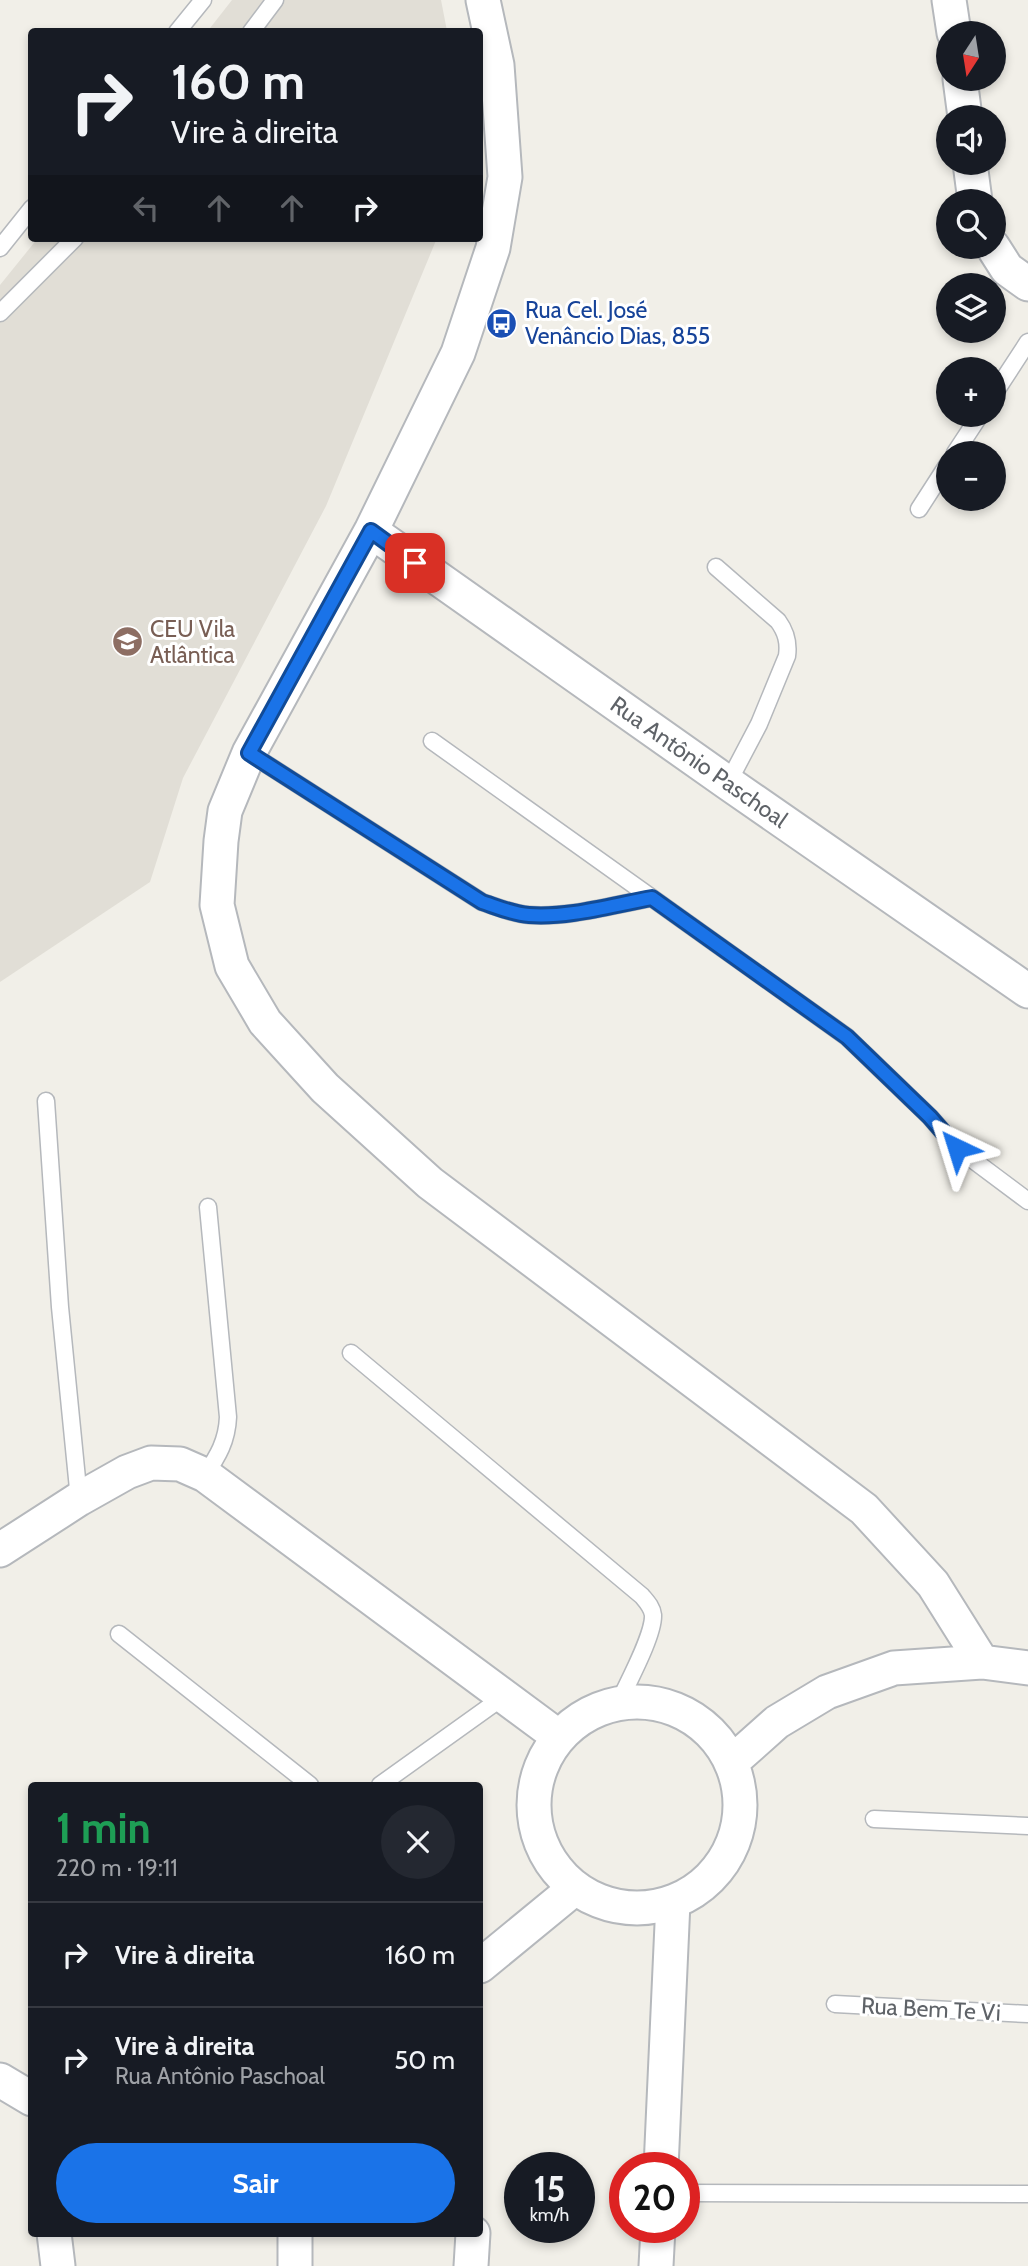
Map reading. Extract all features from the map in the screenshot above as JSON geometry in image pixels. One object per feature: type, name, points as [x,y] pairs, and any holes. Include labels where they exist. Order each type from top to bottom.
[{"type":"street","points":[[483,0],[496,65],[505,177],[493,248],[458,353],[371,531],[249,753],[225,811],[220,841],[217,905],[232,966],[265,1022],[325,1088],[430,1183],[864,1509],[933,1584],[982,1662]]},
{"type":"street","points":[[949,0],[952,21]]},
{"type":"street","points":[[1001,259],[1007,269],[1028,284]]},
{"type":"street","name":"Rua Antônio Paschoal","points":[[371,531],[1028,991]]},
{"type":"street","points":[[0,1550],[79,1499],[127,1472],[151,1463],[180,1464],[205,1475],[559,1737]]},
{"type":"street","points":[[732,1762],[777,1722],[827,1692],[894,1668],[982,1662],[1028,1668]]},
{"type":"street","points":[[652,1703],[685,1713],[712,1734],[732,1762],[741,1795],[739,1829],[726,1860],[703,1886],[673,1902],[640,1909],[606,1904],[575,1888],[552,1863],[537,1833],[534,1799],[541,1766],[559,1737],[586,1716],[618,1704],[652,1703]]},
{"type":"street","points":[[483,1964],[575,1888]]},
{"type":"street","points":[[662,2152],[673,1902]]},
{"type":"street","points":[[0,2080],[28,2097]]},
{"type":"street","points":[[54,2237],[58,2266]]},
{"type":"street","points":[[295,2237],[295,2266]]},
{"type":"street","points":[[471,2266],[473,2237]]},
{"type":"street","points":[[656,2266],[657,2243]]},
{"type":"lane","points":[[180,28],[203,0]]},
{"type":"lane","points":[[254,28],[275,0]]},
{"type":"lane","points":[[0,248],[28,213]]},
{"type":"lane","points":[[0,313],[71,242]]},
{"type":"lane","points":[[1006,376],[1028,342]]},
{"type":"lane","points":[[919,509],[936,483]]},
{"type":"lane","points":[[716,567],[778,621],[784,630],[788,648],[759,724],[728,783]]},
{"type":"lane","points":[[432,741],[847,1037],[930,1117],[963,1154],[1028,1201]]},
{"type":"lane","points":[[249,753],[482,902],[503,910],[526,915],[551,916],[652,898]]},
{"type":"lane","points":[[46,1101],[79,1499]]},
{"type":"lane","points":[[205,1475],[222,1450],[228,1417],[208,1207]]},
{"type":"lane","points":[[351,1353],[642,1595],[651,1607],[653,1618],[650,1633],[618,1704]]},
{"type":"lane","points":[[119,1634],[306,1782]]},
{"type":"lane","points":[[384,1782],[503,1697]]},
{"type":"lane","points":[[874,1819],[1028,1826]]},
{"type":"lane","name":"Rua Bem Te Vi","points":[[835,2004],[1028,2014]]},
{"type":"lane","points":[[700,2193],[1028,2194]]},
{"type":"shaded area","points":[[232,0],[441,0],[446,28],[210,28]]},
{"type":"shaded area","name":"CEU Vila Atlântica","points":[[35,242],[435,242],[326,506],[183,778],[150,882],[0,982],[0,285]]},
{"type":"place","name":"Rua Cel. José Venâncio Dias, 855","points":[[502,323]]},
{"type":"place","name":"CEU Vila Atlântica","points":[[127,642]]},
{"type":"route","points":[[415,563],[371,531],[249,753],[482,902],[503,910],[526,915],[551,916],[652,898],[847,1037],[930,1117],[957,1148]]}]
